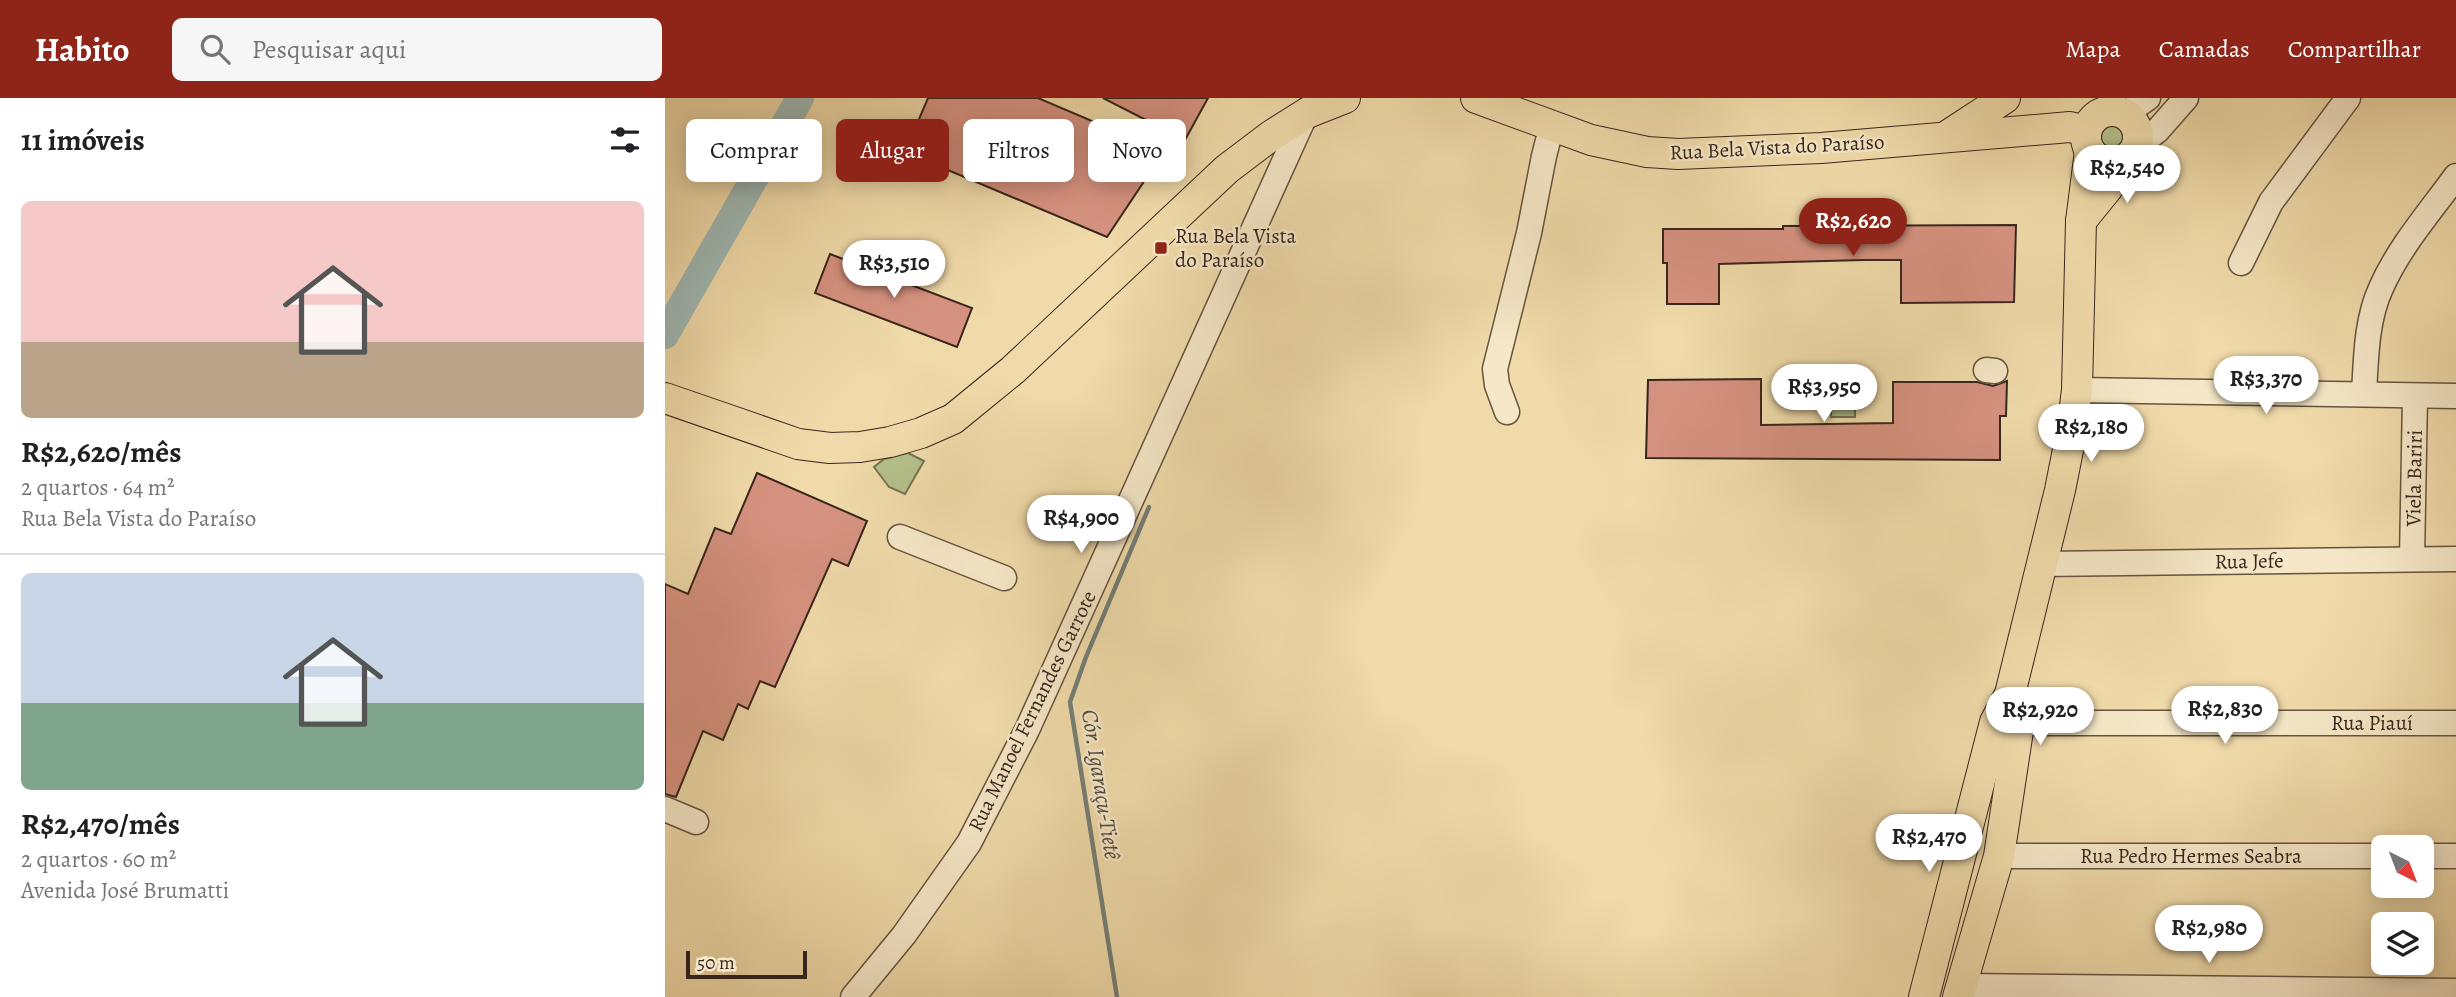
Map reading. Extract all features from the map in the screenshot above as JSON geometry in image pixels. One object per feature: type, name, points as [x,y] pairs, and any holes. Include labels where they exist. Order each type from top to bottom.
[{"type":"main road","points":[[665,398],[798,444],[830,448],[870,446],[921,433],[953,419],[1013,370],[1227,169],[1309,106],[1345,98]]},
{"type":"main road","name":"Rua Bela Vista do Paraíso","points":[[1476,98],[1591,140],[1647,152],[1678,155],[1821,148],[2110,122]]},
{"type":"main road","points":[[1946,136],[1994,106],[2012,120],[2110,122],[2137,128],[2132,152],[2081,221]]},
{"type":"main road","points":[[2110,122],[2103,162],[2120,162],[2132,152]]},
{"type":"main road","points":[[1960,991],[1999,856],[2010,694],[2060,490],[2077,390],[2081,221],[2110,122]]},
{"type":"main road","points":[[1924,997],[2007,723]]},
{"type":"street","points":[[2132,152],[2157,131],[2186,98]]},
{"type":"street","points":[[2241,263],[2271,202],[2348,98]]},
{"type":"street","name":"Rua Manoel Fernandes Garrote","points":[[853,997],[904,935],[969,843],[1027,730],[1309,106]]},
{"type":"street","points":[[1507,412],[1497,385],[1495,369],[1529,233],[1543,156],[1552,125]]},
{"type":"street","points":[[2364,394],[2366,358],[2380,289],[2404,248],[2456,176]]},
{"type":"street","points":[[2077,390],[2456,396]]},
{"type":"street","name":"Viela Bariri","points":[[2412,559],[2415,396]]},
{"type":"street","points":[[900,537],[1004,578]]},
{"type":"street","name":"Rua Jefe","points":[[2042,564],[2456,559]]},
{"type":"street","name":"Rua Piauí","points":[[2007,723],[2456,723]]},
{"type":"street","points":[[665,809],[696,822]]},
{"type":"street","name":"Rua Pedro Hermes Seabra","points":[[1999,856],[2371,856]]},
{"type":"street","points":[[2434,856],[2456,856]]},
{"type":"street","points":[[1960,991],[2456,990]]},
{"type":"green space","points":[[2112,124],[2118,125],[2126,133],[2126,145],[2118,153],[2112,154],[2106,153],[2098,145],[2097,139],[2098,133],[2106,125]]},
{"type":"green space","points":[[1855,381],[1855,417],[1831,417],[1831,382]]},
{"type":"green space","points":[[908,453],[924,461],[905,494],[889,487],[874,467],[884,459]]},
{"type":"building","points":[[928,98],[1038,98],[1088,119],[1088,182],[1144,182],[1107,237],[976,182],[1074,182],[1074,119],[963,119],[963,176],[949,171],[949,119],[919,119]]},
{"type":"building","points":[[1103,98],[1208,98],[1186,138],[1186,119],[1144,119]]},
{"type":"building","points":[[2016,225],[2014,302],[1901,303],[1901,260],[1863,260],[1719,264],[1719,304],[1667,304],[1667,263],[1663,263],[1663,229]]},
{"type":"building","points":[[830,254],[972,308],[957,347],[815,293]]},
{"type":"building","points":[[1761,379],[1761,425],[1893,423],[1893,382],[1977,382],[1993,386],[2007,381],[2006,416],[2000,416],[2000,460],[1646,458],[1648,380]]},
{"type":"building","points":[[757,473],[867,521],[848,566],[832,559],[775,687],[760,681],[748,709],[738,704],[723,740],[703,731],[676,797],[665,794],[665,584],[688,594],[715,528],[731,534]]},
{"type":"waterway","points":[[665,335],[800,98]]},
{"type":"waterway","name":"Cór. Igaraçu-Tietê","points":[[1117,997],[1070,702],[1149,507]]},
{"type":"place","name":"Rua Bela Vista do Paraíso","points":[[1161,248]]}]
